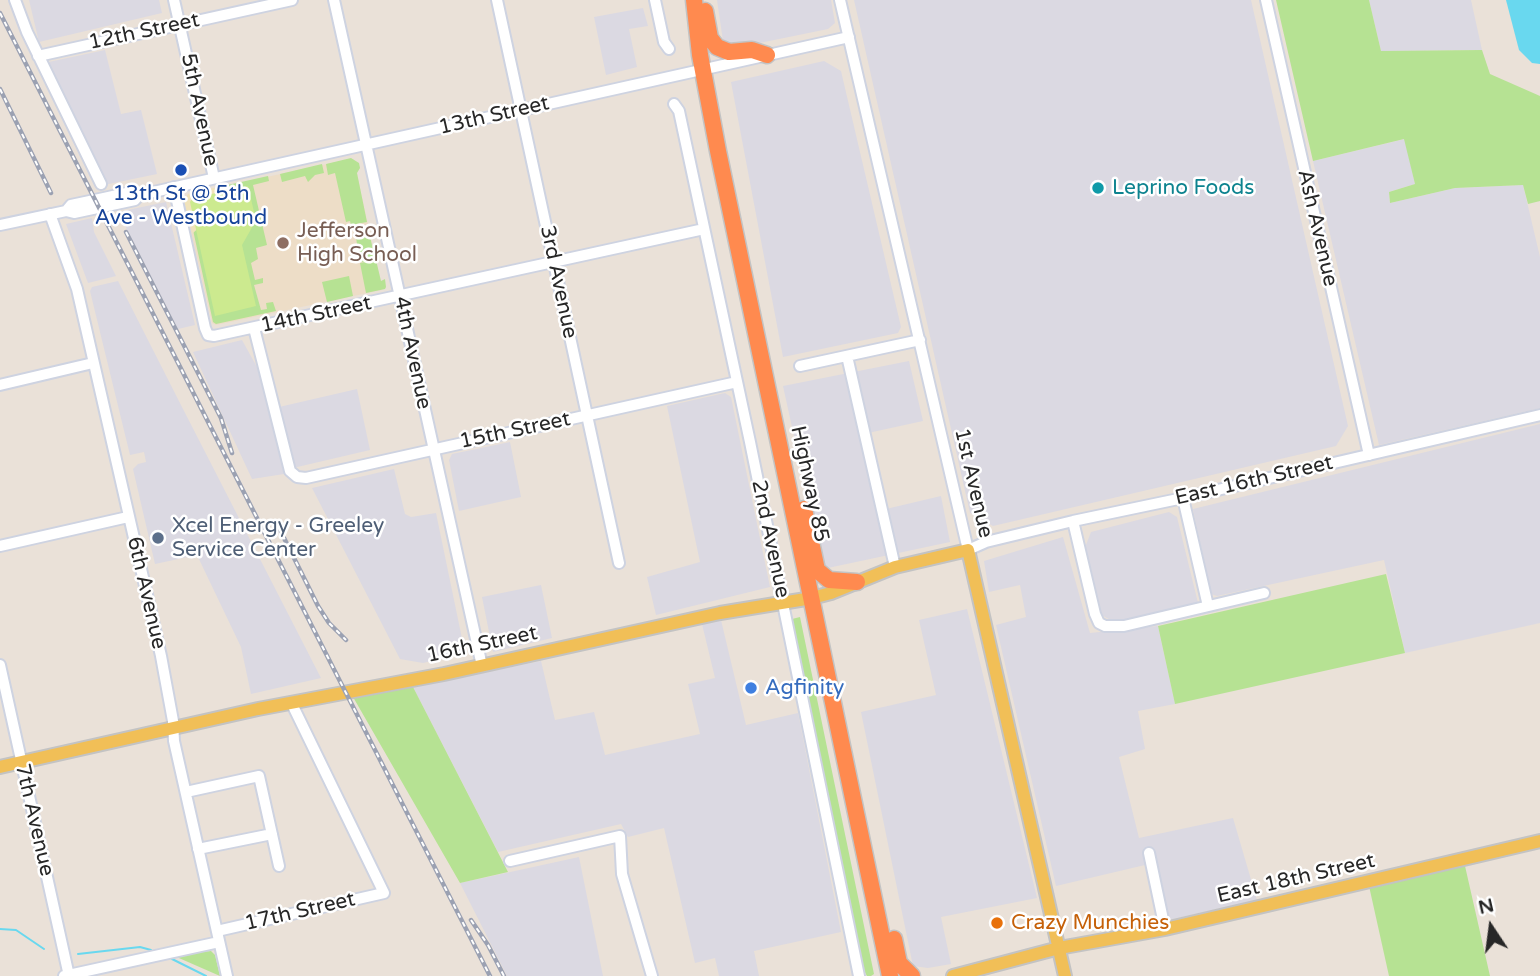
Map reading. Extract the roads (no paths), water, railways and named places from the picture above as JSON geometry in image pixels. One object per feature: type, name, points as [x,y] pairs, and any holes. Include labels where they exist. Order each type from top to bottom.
[{"type":"highway","name":"Highway 85","points":[[694,0],[702,69],[890,976]]},
{"type":"highway","points":[[704,0],[710,38],[717,47],[729,52],[752,50],[767,55]]},
{"type":"highway","points":[[786,473],[800,490],[817,570],[829,580],[857,582]]},
{"type":"highway","points":[[869,870],[882,886],[899,963],[905,972],[912,976]]},
{"type":"main road","name":"16th Street","points":[[0,767],[291,702],[482,666],[720,612],[811,598],[895,568],[968,550]]},
{"type":"main road","name":"1st Avenue","points":[[968,550],[1065,976]]},
{"type":"main road","name":"East 18th Street","points":[[953,976],[1059,948],[1165,929],[1540,841]]},
{"type":"street","points":[[15,0],[38,56],[101,184]]},
{"type":"street","name":"5th Avenue","points":[[174,0],[214,178]]},
{"type":"street","name":"12th Street","points":[[38,56],[292,0]]},
{"type":"street","name":"4th Avenue","points":[[334,0],[482,666]]},
{"type":"street","name":"3rd Avenue","points":[[497,0],[619,563]]},
{"type":"street","points":[[655,0],[664,41],[669,49]]},
{"type":"street","name":"1st Avenue","points":[[841,0],[968,550]]},
{"type":"street","name":"Ash Avenue","points":[[1266,0],[1369,455]]},
{"type":"street","name":"13th Street","points":[[0,225],[66,211],[71,205],[131,192],[139,195],[849,37]]},
{"type":"street","name":"2nd Avenue","points":[[674,104],[679,111],[737,382],[859,976]]},
{"type":"street","name":"5th Avenue","points":[[174,187],[205,328],[208,335],[214,336]]},
{"type":"street","name":"6th Avenue","points":[[50,214],[77,289],[160,656],[186,792],[227,976]]},
{"type":"street","name":"14th Street","points":[[214,336],[704,229]]},
{"type":"street","name":"15th Street","points":[[254,328],[290,471],[306,478],[737,382]]},
{"type":"street","points":[[800,366],[920,340]]},
{"type":"street","points":[[847,356],[895,568]]},
{"type":"street","points":[[0,385],[93,363]]},
{"type":"street","name":"East 16th Street","points":[[968,550],[986,542],[1073,521],[1540,415]]},
{"type":"street","points":[[1183,498],[1208,606]]},
{"type":"street","points":[[0,546],[128,517]]},
{"type":"street","points":[[1073,521],[1095,614],[1099,623],[1105,626],[1124,626],[1264,593]]},
{"type":"street","name":"7th Avenue","points":[[0,665],[67,976]]},
{"type":"street","name":"17th Street","points":[[67,976],[384,893],[291,702]]},
{"type":"street","points":[[186,792],[259,776],[279,866]]},
{"type":"street","points":[[198,849],[272,834]]},
{"type":"street","points":[[510,861],[620,836],[622,874],[652,976]]},
{"type":"street","points":[[1149,853],[1165,929]]},
{"type":"water","points":[[1506,0],[1540,0],[1540,64],[1532,63],[1519,50]]},
{"type":"waterway","points":[[0,929],[16,930],[44,949]]},
{"type":"waterway","points":[[78,954],[140,947],[151,950]]},
{"type":"waterway","points":[[172,959],[206,976]]},
{"type":"railway","points":[[0,13],[490,976]]},
{"type":"railway","points":[[0,89],[51,193]]},
{"type":"railway","points":[[126,232],[221,418],[232,453]]},
{"type":"railway","points":[[278,526],[318,606],[329,623],[346,640]]},
{"type":"railway","points":[[471,920],[504,976]]},
{"type":"place","name":"13th St @ 5th Ave - Westbound","points":[[181,170]]},
{"type":"place","name":"Leprino Foods","points":[[1098,188]]},
{"type":"place","name":"Jefferson High School","points":[[283,243]]},
{"type":"place","name":"Xcel Energy - Greeley Service Center","points":[[158,538]]},
{"type":"place","name":"Agfinity","points":[[751,688]]},
{"type":"place","name":"Crazy Munchies","points":[[997,923]]}]
